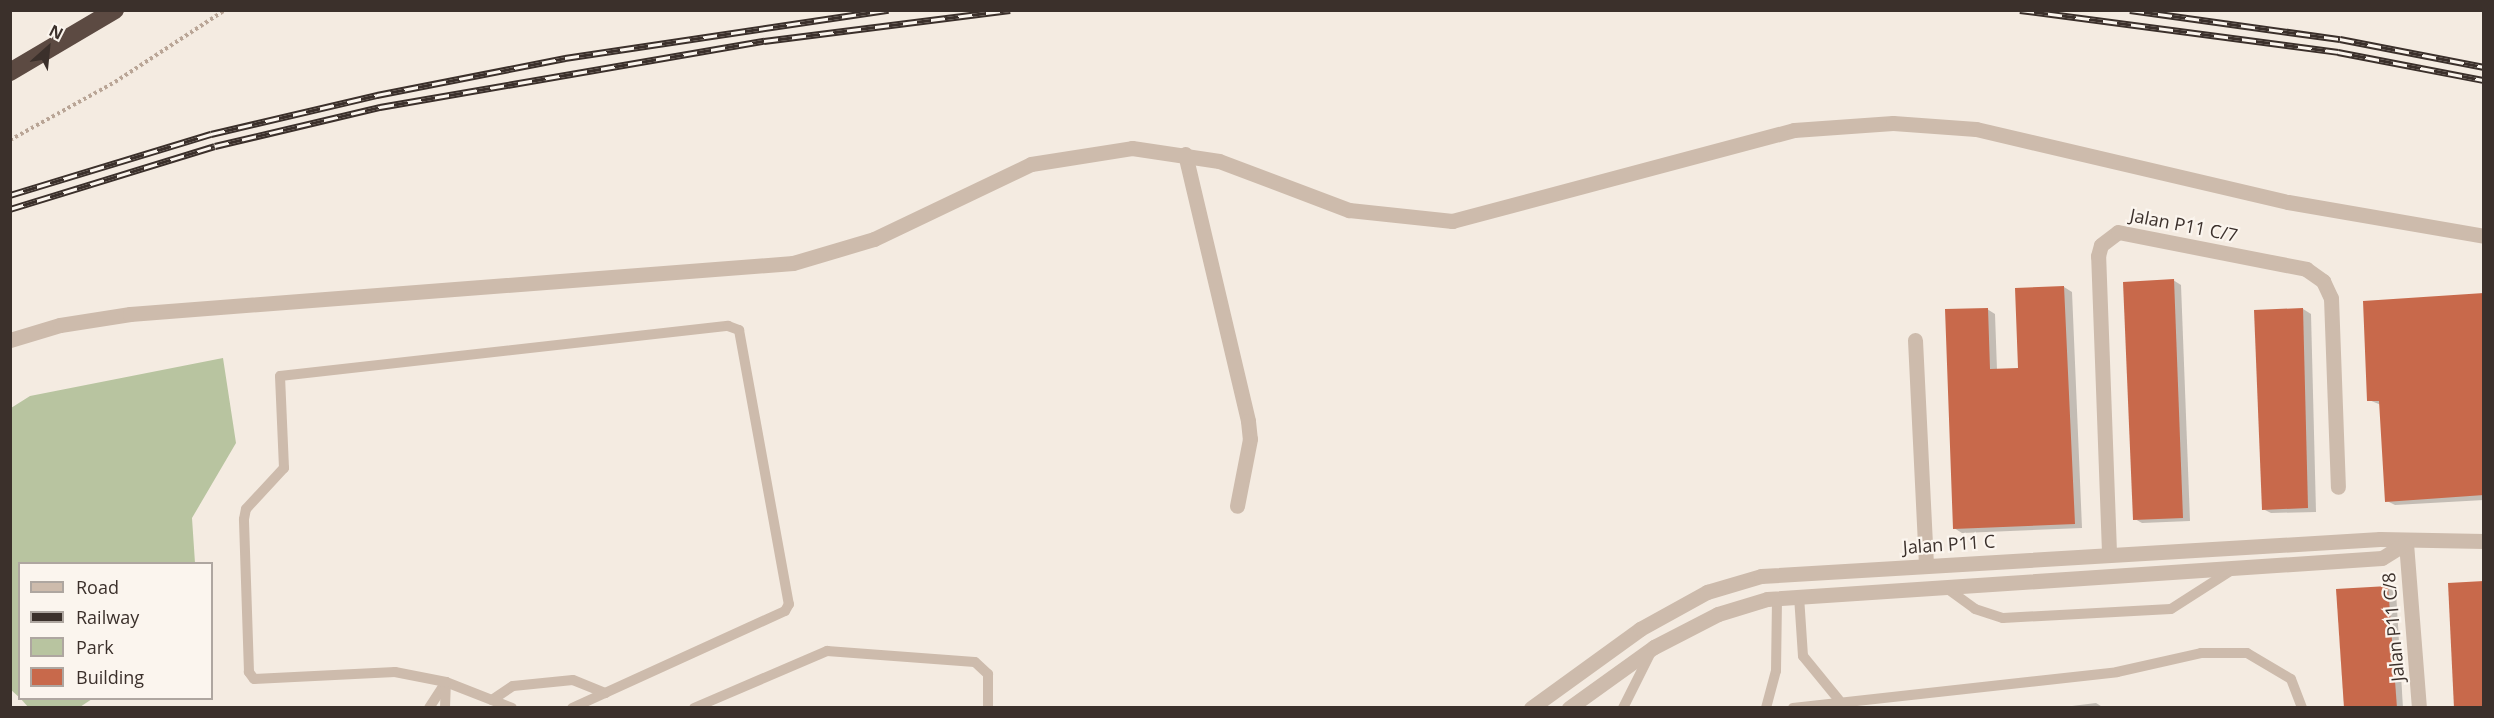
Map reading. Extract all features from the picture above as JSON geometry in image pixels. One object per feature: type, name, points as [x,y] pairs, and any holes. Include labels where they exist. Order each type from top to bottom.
[{"type":"highway","points":[[10,72],[115,10]]},
{"type":"street","points":[[10,340],[60,324],[130,314],[793,263],[874,239],[1031,164],[1132,148],[1185,154],[1349,210],[1452,221],[1794,130],[1893,123],[1976,129],[2288,202],[2484,236]]},
{"type":"street","points":[[1185,154],[1248,421],[1250,440],[1238,506]]},
{"type":"street","name":"Jalan P11 C/7","points":[[2109,552],[2098,256],[2101,245],[2118,232],[2306,268],[2323,280],[2331,298],[2338,487]]},
{"type":"street","points":[[1915,340],[1926,566]]},
{"type":"street","name":"Jalan P11 C","points":[[1531,708],[1640,629],[1707,592],[1761,576],[2109,552],[2380,539],[2406,543],[2484,541]]},
{"type":"street","name":"Jalan P11 C","points":[[1569,708],[1654,647],[1718,615],[1778,597],[2382,558],[2406,543]]},
{"type":"street","name":"Jalan P11 C/8","points":[[2406,543],[2419,708]]},
{"type":"lane","points":[[512,708],[446,682],[365,672],[254,679],[249,672],[244,519],[246,509],[284,468],[280,376],[728,326],[744,339],[789,604],[785,611],[572,708]]},
{"type":"lane","points":[[1945,587],[1975,609],[2003,618],[2171,609],[2235,568]]},
{"type":"lane","points":[[1799,596],[1803,656],[1839,700]]},
{"type":"lane","points":[[1766,708],[1776,671],[1778,597]]},
{"type":"lane","points":[[1623,708],[1654,647]]},
{"type":"lane","points":[[694,708],[827,651],[975,662],[988,674],[988,708]]},
{"type":"lane","points":[[1793,708],[1839,700],[2117,672],[2201,653],[2247,653],[2291,679],[2302,708]]},
{"type":"lane","points":[[492,700],[513,686],[573,680],[605,693]]},
{"type":"lane","points":[[429,708],[446,682]]},
{"type":"lane","points":[[445,708],[446,682]]},
{"type":"path","points":[[10,140],[115,82],[225,10]]},
{"type":"green space","points":[[223,358],[236,443],[192,518],[195,562],[18,562],[18,696],[10,689],[11,408],[30,396]]},
{"type":"green space","points":[[22,700],[90,700],[80,707],[29,708]]},
{"type":"building","points":[[2174,279],[2183,518],[2133,520],[2123,282]]},
{"type":"building","points":[[2064,286],[2075,524],[1953,529],[1945,309],[1988,308],[1990,369],[2018,368],[2015,288]]},
{"type":"building","points":[[2484,293],[2484,495],[2385,502],[2379,401],[2367,401],[2363,301]]},
{"type":"building","points":[[2303,308],[2308,508],[2262,510],[2254,310]]},
{"type":"building","points":[[2484,581],[2484,708],[2454,708],[2448,583]]},
{"type":"building","points":[[2388,586],[2397,708],[2344,708],[2336,589]]},
{"type":"railway","points":[[10,195],[211,134],[377,95],[565,58],[888,10]]},
{"type":"railway","points":[[10,209],[215,146],[380,107],[764,41],[1010,10]]},
{"type":"railway","points":[[2020,10],[2338,52],[2484,80]]},
{"type":"railway","points":[[2130,10],[2340,39],[2484,67]]}]
